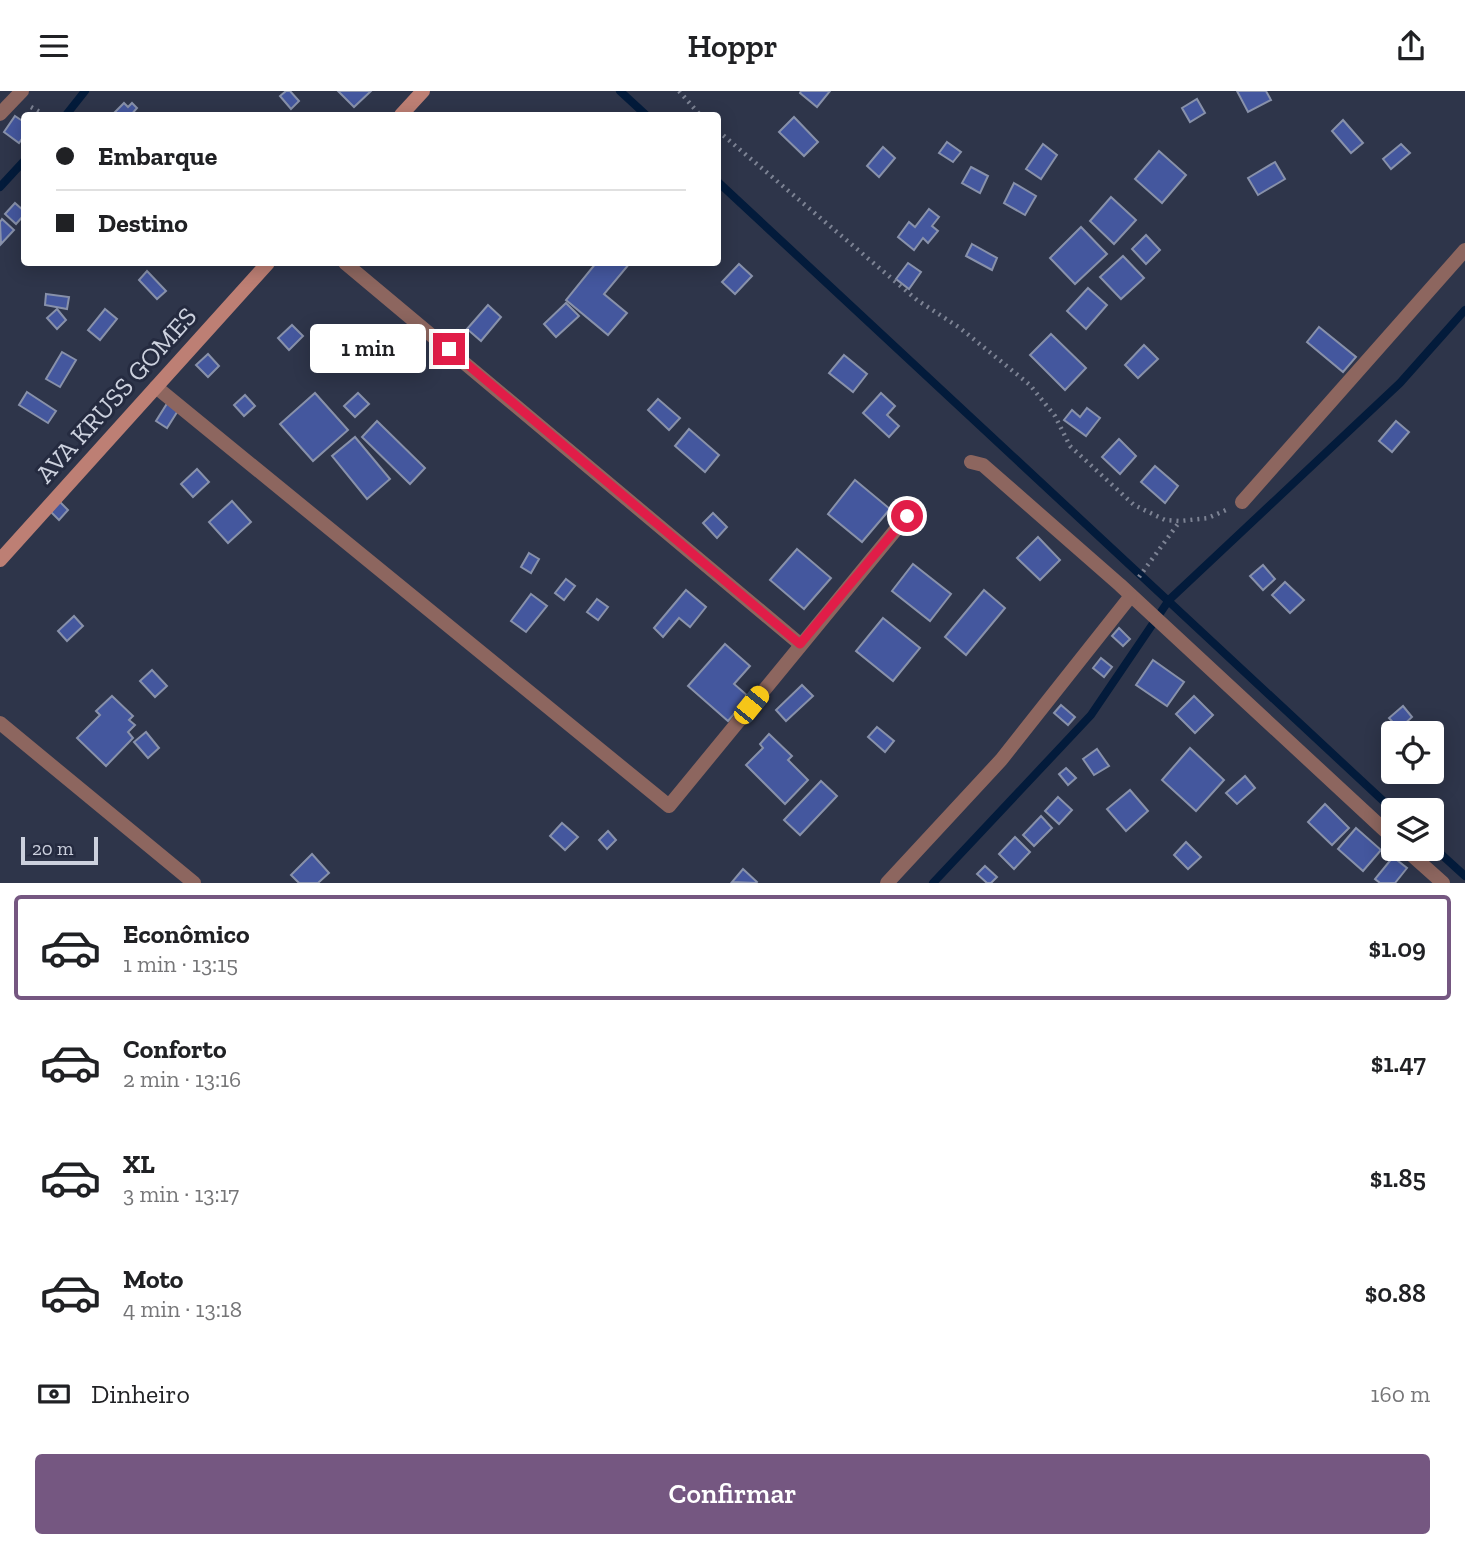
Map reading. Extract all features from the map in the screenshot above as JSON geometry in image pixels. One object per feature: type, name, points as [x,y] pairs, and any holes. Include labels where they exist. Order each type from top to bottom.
[{"type":"street","points":[[0,114],[22,91]]},
{"type":"street","points":[[404,112],[423,91]]},
{"type":"street","points":[[1242,502],[1465,250]]},
{"type":"street","name":"AVA KRUSS GOMES","points":[[0,560],[265,266]]},
{"type":"street","points":[[349,266],[800,644]]},
{"type":"street","points":[[156,387],[669,806],[907,516]]},
{"type":"street","points":[[971,462],[983,465],[1381,827]]},
{"type":"street","points":[[887,883],[1001,760],[1130,597]]},
{"type":"street","points":[[0,723],[194,883]]},
{"type":"street","points":[[1418,861],[1443,883]]},
{"type":"path","points":[[679,91],[697,112]]},
{"type":"path","points":[[721,134],[917,300],[960,328],[1030,384],[1055,416],[1070,446],[1134,505],[1165,520],[1180,521],[1208,518],[1242,502]]},
{"type":"path","points":[[1136,581],[1149,567],[1180,521]]},
{"type":"building","points":[[290,91],[299,101],[291,109],[280,96]]},
{"type":"building","points":[[338,91],[371,91],[354,107]]},
{"type":"building","points":[[830,91],[817,107],[800,93]]},
{"type":"building","points":[[1237,91],[1266,91],[1271,100],[1248,112]]},
{"type":"building","points":[[1197,99],[1205,113],[1190,122],[1182,108]]},
{"type":"building","points":[[124,103],[128,107],[132,103],[137,108],[134,112],[115,112]]},
{"type":"building","points":[[15,116],[21,120],[19,143],[4,132]]},
{"type":"building","points":[[794,117],[818,142],[804,156],[779,132]]},
{"type":"building","points":[[1343,120],[1363,143],[1351,153],[1332,131]]},
{"type":"building","points":[[947,142],[961,152],[953,162],[939,153]]},
{"type":"building","points":[[1043,144],[1057,155],[1041,179],[1026,169]]},
{"type":"building","points":[[1401,144],[1410,153],[1391,169],[1383,159]]},
{"type":"building","points":[[883,147],[895,158],[879,177],[867,166]]},
{"type":"building","points":[[1159,151],[1186,175],[1162,203],[1135,179]]},
{"type":"building","points":[[1275,162],[1285,179],[1258,195],[1248,178]]},
{"type":"building","points":[[971,167],[988,176],[980,193],[962,183]]},
{"type":"building","points":[[1014,183],[1036,196],[1025,215],[1004,203]]},
{"type":"building","points":[[1111,197],[1136,220],[1114,244],[1090,221]]},
{"type":"building","points":[[15,203],[21,208],[21,218],[16,224],[5,214]]},
{"type":"building","points":[[929,209],[939,217],[932,226],[938,231],[928,243],[923,238],[914,250],[898,237],[909,222],[915,227]]},
{"type":"building","points":[[2,219],[14,230],[1,244],[0,222]]},
{"type":"building","points":[[1081,227],[1107,254],[1075,284],[1050,258]]},
{"type":"building","points":[[1146,235],[1160,250],[1146,264],[1132,249]]},
{"type":"building","points":[[972,244],[997,258],[992,270],[966,256]]},
{"type":"building","points":[[1123,256],[1144,278],[1121,299],[1100,277]]},
{"type":"building","points":[[908,263],[921,272],[909,289],[896,279]]},
{"type":"building","points":[[739,264],[752,276],[735,294],[722,282]]},
{"type":"building","points":[[594,266],[627,266],[604,294],[627,313],[608,335],[566,300]]},
{"type":"building","points":[[147,271],[166,291],[157,299],[139,280]]},
{"type":"building","points":[[1088,288],[1107,305],[1086,329],[1067,311]]},
{"type":"building","points":[[46,294],[69,297],[67,309],[45,305]]},
{"type":"building","points":[[566,303],[579,316],[556,337],[544,324]]},
{"type":"building","points":[[488,305],[501,317],[481,341],[467,329]]},
{"type":"building","points":[[57,309],[66,320],[57,329],[47,318]]},
{"type":"building","points":[[105,309],[117,319],[100,340],[88,330]]},
{"type":"building","points":[[292,325],[303,336],[289,350],[278,338]]},
{"type":"building","points":[[1319,327],[1356,357],[1343,372],[1307,342]]},
{"type":"building","points":[[1051,334],[1086,368],[1065,390],[1030,355]]},
{"type":"building","points":[[1144,345],[1158,359],[1138,378],[1125,365]]},
{"type":"building","points":[[62,352],[76,360],[60,387],[46,379]]},
{"type":"building","points":[[208,354],[219,366],[208,377],[196,365]]},
{"type":"building","points":[[844,355],[867,374],[853,392],[829,373]]},
{"type":"building","points":[[27,392],[56,411],[48,423],[19,405]]},
{"type":"building","points":[[315,393],[348,430],[313,461],[280,424]]},
{"type":"building","points":[[358,393],[369,404],[355,417],[344,406]]},
{"type":"building","points":[[881,393],[895,406],[887,415],[899,426],[889,437],[863,413]]},
{"type":"building","points":[[245,395],[255,406],[244,416],[234,405]]},
{"type":"building","points":[[658,399],[680,418],[669,430],[648,410]]},
{"type":"building","points":[[168,402],[179,409],[167,428],[156,421]]},
{"type":"building","points":[[1087,408],[1100,418],[1086,436],[1064,420],[1072,410],[1080,417]]},
{"type":"building","points":[[377,421],[425,468],[410,484],[362,437]]},
{"type":"building","points":[[1396,421],[1409,432],[1392,452],[1379,441]]},
{"type":"building","points":[[689,429],[719,455],[705,472],[675,446]]},
{"type":"building","points":[[355,437],[390,479],[367,499],[332,456]]},
{"type":"building","points":[[1119,439],[1136,456],[1120,474],[1102,457]]},
{"type":"building","points":[[1155,466],[1178,486],[1165,503],[1141,482]]},
{"type":"building","points":[[197,469],[209,482],[193,497],[181,484]]},
{"type":"building","points":[[855,480],[890,509],[862,542],[828,514]]},
{"type":"building","points":[[232,501],[251,522],[228,543],[209,522]]},
{"type":"building","points":[[60,502],[68,510],[59,520],[50,511]]},
{"type":"building","points":[[713,513],[727,527],[717,538],[703,523]]},
{"type":"building","points":[[1038,537],[1060,560],[1040,580],[1017,558]]},
{"type":"building","points":[[797,549],[831,578],[804,609],[770,580]]},
{"type":"building","points":[[529,553],[539,559],[531,573],[521,567]]},
{"type":"building","points":[[913,564],[951,594],[930,621],[892,591]]},
{"type":"building","points":[[1263,565],[1275,579],[1263,590],[1250,576]]},
{"type":"building","points":[[566,579],[575,586],[564,600],[555,593]]},
{"type":"building","points":[[1285,582],[1304,600],[1290,613],[1272,595]]},
{"type":"building","points":[[686,590],[706,607],[690,627],[679,618],[663,637],[654,628]]},
{"type":"building","points":[[984,590],[1005,608],[966,655],[945,637]]},
{"type":"building","points":[[531,594],[547,606],[526,632],[511,621]]},
{"type":"building","points":[[597,599],[608,607],[598,620],[587,612]]},
{"type":"building","points":[[74,616],[83,626],[67,641],[58,631]]},
{"type":"building","points":[[883,618],[920,648],[893,681],[856,651]]},
{"type":"building","points":[[1119,628],[1130,639],[1123,646],[1112,636]]},
{"type":"building","points":[[725,644],[750,666],[734,684],[749,697],[728,721],[688,686]]},
{"type":"building","points":[[1101,658],[1112,667],[1104,677],[1093,668]]},
{"type":"building","points":[[1153,660],[1184,682],[1167,706],[1136,685]]},
{"type":"building","points":[[152,670],[167,686],[155,697],[140,681]]},
{"type":"building","points":[[802,685],[813,696],[786,721],[776,710]]},
{"type":"building","points":[[112,696],[133,716],[129,720],[135,725],[128,732],[133,738],[106,766],[77,738],[100,715],[96,711]]},
{"type":"building","points":[[1194,696],[1213,715],[1195,733],[1176,714]]},
{"type":"building","points":[[1061,705],[1075,717],[1068,725],[1054,713]]},
{"type":"building","points":[[1403,706],[1412,717],[1408,721],[1392,721],[1389,718]]},
{"type":"building","points":[[877,727],[894,741],[885,752],[868,737]]},
{"type":"building","points":[[146,732],[159,748],[148,758],[134,742]]},
{"type":"building","points":[[769,734],[792,756],[788,760],[808,780],[785,804],[746,765],[763,748],[760,744]]},
{"type":"building","points":[[1190,748],[1224,780],[1196,811],[1162,780]]},
{"type":"building","points":[[1097,749],[1109,766],[1094,775],[1083,759]]},
{"type":"building","points":[[1066,768],[1076,778],[1068,785],[1059,774]]},
{"type":"building","points":[[1245,776],[1255,788],[1237,804],[1226,793]]},
{"type":"building","points":[[821,781],[837,796],[800,835],[784,820]]},
{"type":"building","points":[[1130,790],[1148,811],[1126,831],[1107,809]]},
{"type":"building","points":[[1058,797],[1072,810],[1059,824],[1045,811]]},
{"type":"building","points":[[1325,804],[1349,828],[1332,845],[1308,822]]},
{"type":"building","points":[[1041,816],[1052,828],[1034,846],[1023,835]]},
{"type":"building","points":[[562,823],[578,837],[565,850],[550,836]]},
{"type":"building","points":[[1356,828],[1381,850],[1363,871],[1338,849]]},
{"type":"building","points":[[608,831],[616,840],[607,849],[599,840]]},
{"type":"building","points":[[1015,837],[1030,852],[1014,869],[999,854]]},
{"type":"building","points":[[1186,842],[1201,857],[1188,869],[1174,855]]},
{"type":"building","points":[[312,854],[329,873],[318,883],[299,883],[291,875]]},
{"type":"building","points":[[1390,861],[1398,861],[1407,868],[1395,883],[1380,883],[1375,879]]},
{"type":"building","points":[[985,866],[997,877],[991,883],[987,883],[977,874]]},
{"type":"building","points":[[743,869],[757,882],[756,883],[732,882]]},
{"type":"waterway","points":[[68,112],[85,91]]},
{"type":"waterway","points":[[620,91],[643,112]]},
{"type":"waterway","points":[[0,187],[21,164]]},
{"type":"waterway","points":[[721,185],[1381,799]]},
{"type":"waterway","points":[[933,883],[1091,715],[1169,600],[1400,383],[1465,310]]},
{"type":"waterway","points":[[1444,857],[1465,876]]},
{"type":"route","points":[[449,349],[800,644],[907,516]]}]
